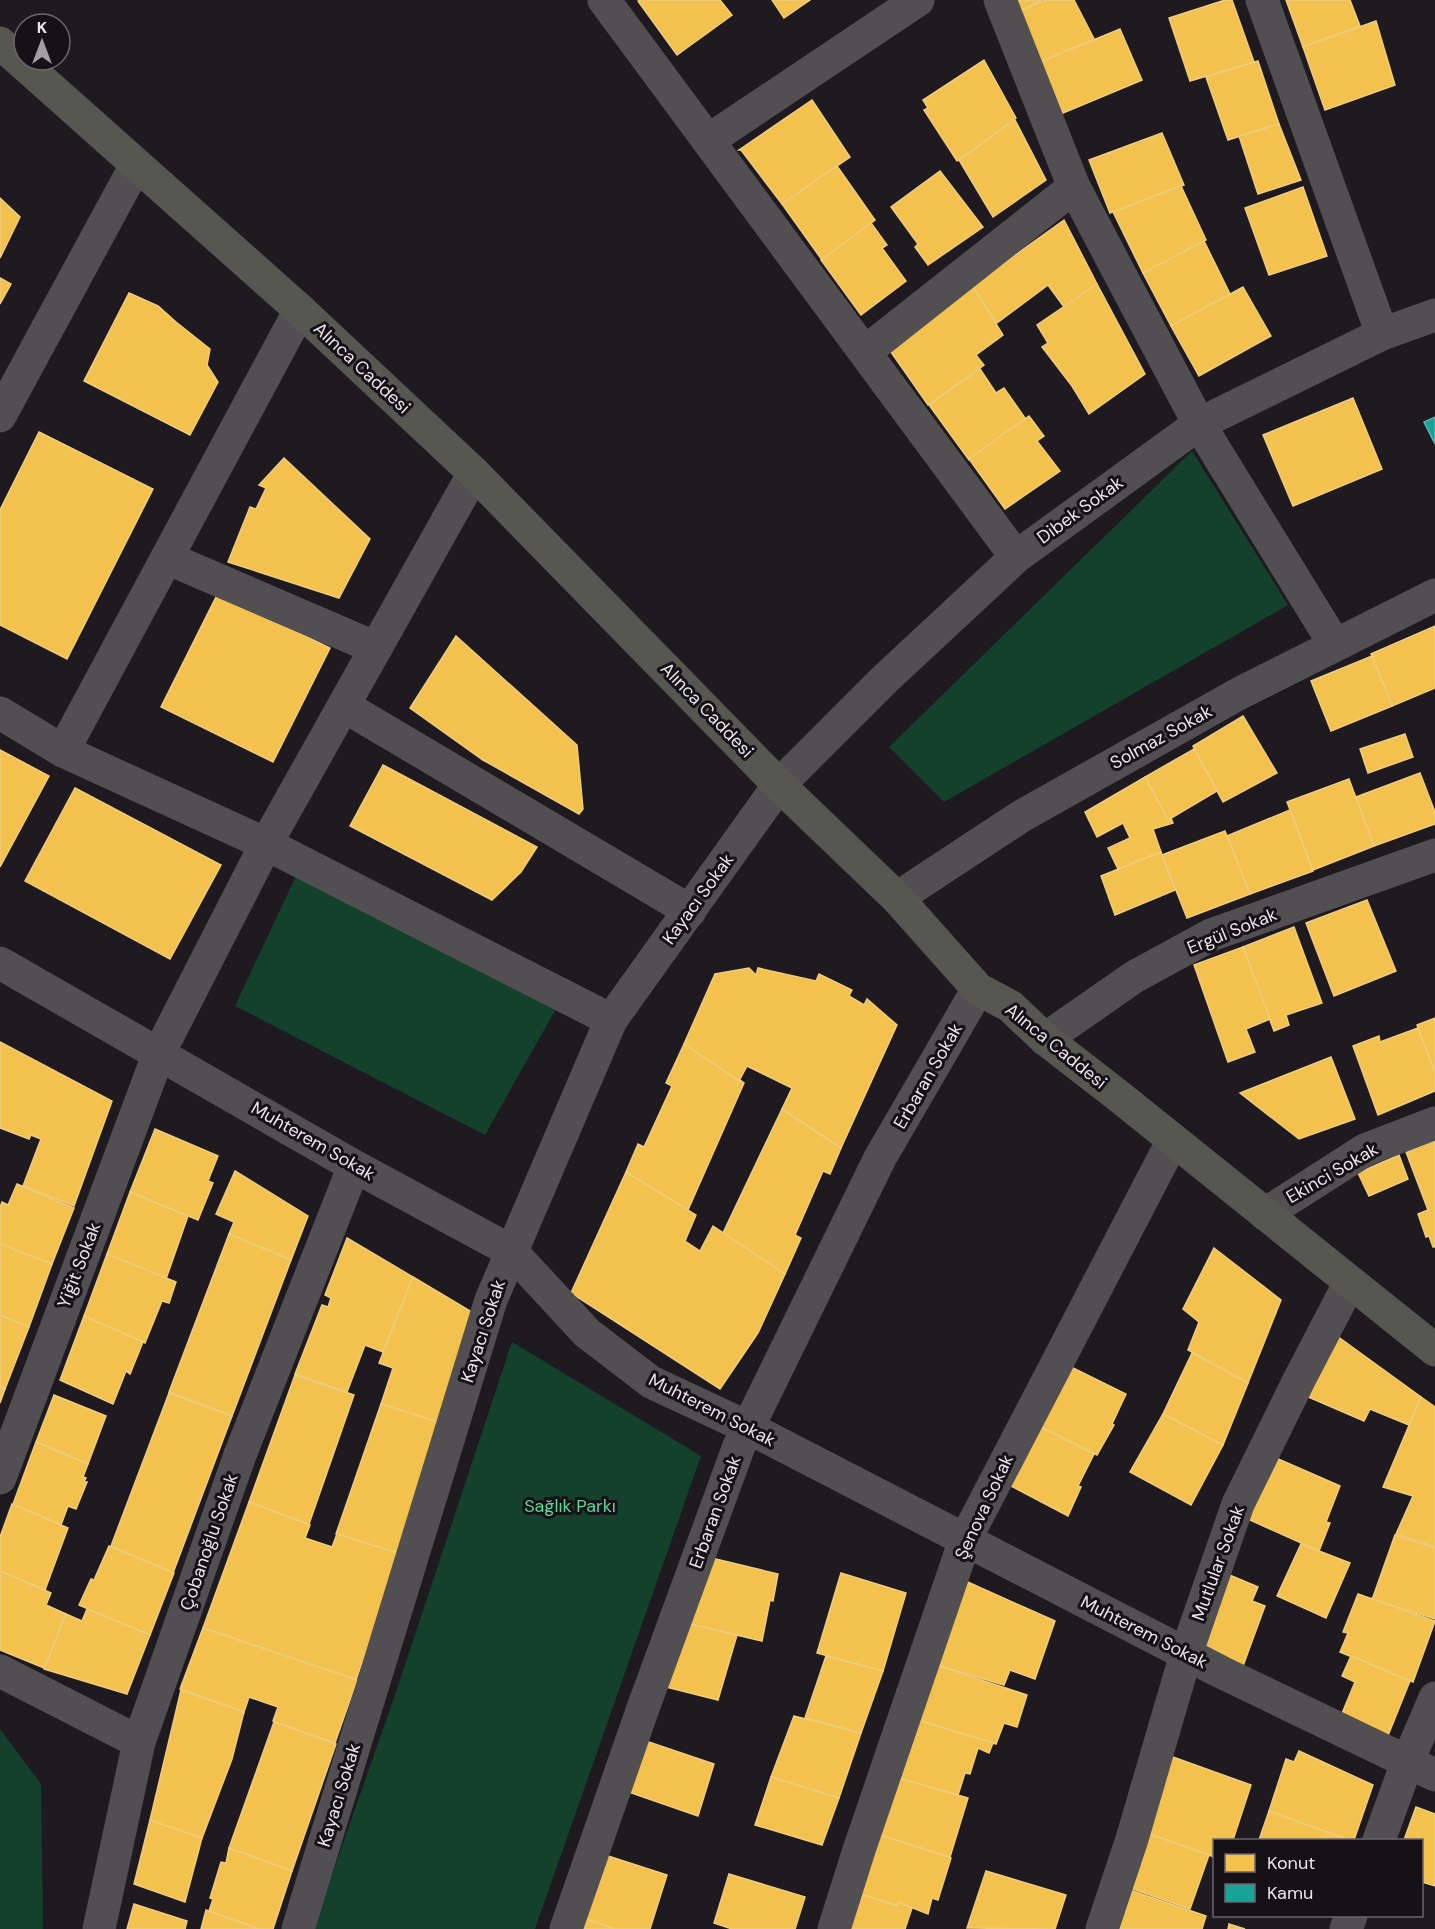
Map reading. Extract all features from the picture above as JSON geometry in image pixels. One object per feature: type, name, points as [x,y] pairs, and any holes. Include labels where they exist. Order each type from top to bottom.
[{"type":"main road","name":"Alınca Caddesi","points":[[0,43],[300,310],[474,473],[780,784],[897,898],[978,989],[1010,1006],[1045,1040],[1435,1350]]},
{"type":"street","points":[[604,0],[1016,556]]},
{"type":"street","points":[[1000,0],[1074,187],[1199,424],[1335,645]]},
{"type":"street","points":[[1262,0],[1382,334]]},
{"type":"street","points":[[709,140],[901,5]]},
{"type":"street","points":[[0,416],[136,165]]},
{"type":"street","points":[[865,352],[1074,187]]},
{"type":"street","points":[[63,751],[300,310]]},
{"type":"street","name":"Dibek Sokak","points":[[780,784],[884,680],[1016,556],[1199,424],[1382,334],[1435,315]]},
{"type":"street","name":"Yiğit Sokak","points":[[0,1478],[159,1053],[266,844],[474,473]]},
{"type":"street","points":[[167,558],[376,648]]},
{"type":"street","name":"Solmaz Sokak","points":[[897,898],[1020,817],[1240,693],[1435,595]]},
{"type":"street","points":[[344,706],[690,911]]},
{"type":"street","points":[[0,713],[63,751],[266,844],[610,1020]]},
{"type":"street","name":"Kayacı Sokak","points":[[298,1929],[487,1312],[511,1251],[610,1020],[780,784]]},
{"type":"street","name":"Ergül Sokak","points":[[1045,1040],[1134,977],[1211,935],[1435,855]]},
{"type":"street","name":"Muhterem Sokak","points":[[0,963],[354,1166],[511,1251],[587,1333],[651,1382],[747,1428],[1186,1654],[1421,1769]]},
{"type":"street","name":"Erbaran Sokak","points":[[566,1929],[642,1711],[739,1446],[880,1158],[978,989]]},
{"type":"street","name":"Ekinci Sokak","points":[[1265,1214],[1365,1150],[1435,1123]]},
{"type":"street","name":"Şenova Sokak","points":[[834,1929],[965,1540],[1173,1140]]},
{"type":"street","name":"Çobanoğlu Sokak","points":[[99,1929],[139,1742],[240,1455],[354,1166]]},
{"type":"street","name":"Mutlular Sokak","points":[[1102,1929],[1132,1839],[1186,1654],[1238,1504],[1350,1282]]},
{"type":"street","points":[[0,1671],[139,1742]]},
{"type":"street","points":[[1380,1839],[1421,1769],[1435,1698]]},
{"type":"green space","points":[[1192,451],[1288,605],[944,802],[889,747]]},
{"type":"green space","points":[[296,876],[557,1007],[485,1135],[235,1006]]},
{"type":"green space","name":"Sağlık Parkı","points":[[512,1342],[701,1456],[535,1929],[313,1929],[396,1692]]},
{"type":"green space","points":[[0,1729],[41,1784],[43,1929],[0,1929]]},
{"type":"building: Konut","points":[[639,0],[720,0],[732,15],[677,55]]},
{"type":"building: Konut","points":[[772,0],[810,0],[784,18]]},
{"type":"building: Konut","points":[[1005,0],[1042,0],[1013,14]]},
{"type":"building: Konut","points":[[1045,0],[1074,0],[1094,39],[1038,63],[1013,14]]},
{"type":"building: Konut","points":[[1225,0],[1232,0],[1254,62],[1190,81],[1169,18]]},
{"type":"building: Konut","points":[[1286,0],[1350,0],[1360,26],[1303,47]]},
{"type":"building: Konut","points":[[1376,21],[1395,85],[1325,110],[1303,47]]},
{"type":"building: Konut","points":[[1120,29],[1142,80],[1063,113],[1040,62]]},
{"type":"building: Konut","points":[[984,60],[1016,118],[957,161],[924,110],[928,108],[923,100]]},
{"type":"building: Konut","points":[[1258,61],[1279,124],[1228,140],[1206,77]]},
{"type":"building: Konut","points":[[812,100],[850,157],[782,204],[739,150]]},
{"type":"building: Konut","points":[[1015,120],[1046,180],[993,217],[959,160]]},
{"type":"building: Konut","points":[[1279,124],[1301,180],[1258,194],[1239,136]]},
{"type":"building: Konut","points":[[1162,133],[1184,185],[1110,213],[1089,160]]},
{"type":"building: Konut","points":[[837,166],[875,220],[822,260],[782,204]]},
{"type":"building: Konut","points":[[940,171],[983,227],[928,265],[915,247],[918,244],[891,207]]},
{"type":"building: Konut","points":[[1181,186],[1206,240],[1143,273],[1113,212]]},
{"type":"building: Konut","points":[[1303,187],[1327,256],[1269,275],[1245,208]]},
{"type":"building: Konut","points":[[0,198],[20,217],[0,258]]},
{"type":"building: Konut","points":[[1064,220],[1097,284],[1064,307],[1048,285],[997,323],[972,286]]},
{"type":"building: Konut","points":[[871,223],[887,245],[882,248],[906,281],[861,315],[821,260]]},
{"type":"building: Konut","points":[[1204,241],[1230,294],[1171,326],[1143,273]]},
{"type":"building: Konut","points":[[0,278],[11,284],[0,304]]},
{"type":"building: Konut","points":[[1097,284],[1145,374],[1089,414],[1072,386],[1042,347],[1048,343],[1037,325]]},
{"type":"building: Konut","points":[[972,285],[1003,335],[976,355],[984,365],[928,405],[886,345]]},
{"type":"building: Konut","points":[[1243,287],[1271,336],[1199,376],[1171,326]]},
{"type":"building: Konut","points":[[129,293],[158,306],[210,349],[207,365],[218,382],[190,435],[84,381]]},
{"type":"building: Konut","points":[[980,369],[996,393],[1004,388],[1025,418],[969,460],[929,405]]},
{"type":"building: Konut","points":[[1353,398],[1382,469],[1293,506],[1263,435]]},
{"type":"building: Konut","points":[[1029,416],[1044,436],[1037,441],[1060,471],[1005,509],[969,459]]},
{"type":"building: Konut","points":[[39,432],[153,489],[67,659],[0,625],[0,510]]},
{"type":"building: Konut","points":[[284,458],[370,539],[339,598],[228,562],[250,507],[256,509],[266,488],[259,485]]},
{"type":"building: Konut","points":[[218,593],[330,648],[273,762],[161,707]]},
{"type":"building: Konut","points":[[1435,626],[1435,688],[1392,706],[1371,654]]},
{"type":"building: Konut","points":[[456,636],[577,745],[583,809],[579,814],[483,760],[410,708]]},
{"type":"building: Konut","points":[[1372,656],[1392,706],[1331,731],[1311,681]]},
{"type":"building: Konut","points":[[1243,716],[1277,773],[1223,802],[1193,746]]},
{"type":"building: Konut","points":[[1405,734],[1413,757],[1368,773],[1360,749]]},
{"type":"building: Konut","points":[[1194,749],[1217,791],[1168,820],[1145,777]]},
{"type":"building: Konut","points":[[0,750],[49,776],[0,867]]},
{"type":"building: Konut","points":[[383,765],[537,847],[521,872],[492,900],[350,826]]},
{"type":"building: Konut","points":[[1420,773],[1435,812],[1435,824],[1374,846],[1356,797]]},
{"type":"building: Konut","points":[[1145,777],[1168,820],[1171,818],[1173,823],[1153,829],[1161,852],[1118,869],[1108,848],[1130,838],[1123,823],[1097,837],[1085,812]]},
{"type":"building: Konut","points":[[1349,779],[1374,846],[1313,870],[1287,802]]},
{"type":"building: Konut","points":[[75,788],[221,865],[170,959],[25,881]]},
{"type":"building: Konut","points":[[1290,810],[1313,871],[1250,894],[1227,836]]},
{"type":"building: Konut","points":[[1225,831],[1250,894],[1187,918],[1162,855]]},
{"type":"building: Konut","points":[[1161,852],[1175,890],[1115,915],[1101,876]]},
{"type":"building: Konut","points":[[1367,900],[1396,971],[1334,996],[1306,923]]},
{"type":"building: Konut","points":[[1294,927],[1322,1003],[1286,1015],[1289,1025],[1274,1031],[1243,947]]},
{"type":"building: Konut","points":[[1243,947],[1270,1019],[1246,1029],[1255,1052],[1228,1062],[1194,965]]},
{"type":"building: Konut","points":[[749,968],[756,975],[758,968],[816,981],[819,974],[852,990],[849,996],[864,1005],[867,999],[897,1025],[841,1148],[782,1109],[792,1088],[747,1066],[739,1081],[684,1044],[715,974]]},
{"type":"building: Konut","points":[[1435,1018],[1435,1073],[1417,1025]]},
{"type":"building: Konut","points":[[1418,1028],[1435,1073],[1435,1091],[1378,1115],[1353,1046],[1379,1036],[1380,1042]]},
{"type":"building: Konut","points":[[0,1042],[112,1101],[74,1206],[23,1186],[41,1139],[31,1135],[29,1139],[0,1128]]},
{"type":"building: Konut","points":[[684,1044],[744,1083],[688,1210],[626,1172],[638,1144],[644,1147],[672,1086],[666,1083]]},
{"type":"building: Konut","points":[[1331,1057],[1355,1119],[1299,1139],[1240,1093]]},
{"type":"building: Konut","points":[[782,1109],[841,1148],[830,1174],[823,1171],[795,1235],[801,1238],[785,1274],[723,1233]]},
{"type":"building: Konut","points":[[155,1129],[218,1156],[208,1181],[213,1183],[198,1220],[130,1192]]},
{"type":"building: Konut","points":[[1435,1140],[1435,1247],[1433,1247],[1429,1236],[1426,1237],[1418,1214],[1428,1210],[1406,1152]]},
{"type":"building: Konut","points":[[1399,1155],[1408,1179],[1369,1196],[1358,1173]]},
{"type":"building: Konut","points":[[235,1171],[308,1216],[291,1260],[229,1234],[234,1222],[216,1214]]},
{"type":"building: Konut","points":[[626,1172],[696,1215],[685,1241],[700,1251],[713,1226],[785,1274],[758,1333],[720,1389],[571,1293]]},
{"type":"building: Konut","points":[[17,1184],[74,1208],[52,1264],[0,1244],[0,1207],[2,1202],[8,1205]]},
{"type":"building: Konut","points":[[130,1192],[188,1216],[166,1279],[107,1254]]},
{"type":"building: Konut","points":[[229,1234],[291,1260],[232,1416],[169,1392]]},
{"type":"building: Konut","points":[[347,1238],[413,1277],[383,1352],[365,1345],[347,1392],[295,1374],[322,1305],[328,1307],[331,1298],[325,1295]]},
{"type":"building: Konut","points":[[0,1244],[52,1264],[29,1327],[0,1315]]},
{"type":"building: Konut","points":[[1214,1248],[1281,1300],[1248,1383],[1188,1350],[1199,1322],[1183,1309]]},
{"type":"building: Konut","points":[[107,1254],[176,1282],[169,1303],[162,1301],[145,1343],[84,1316]]},
{"type":"building: Konut","points":[[413,1277],[482,1318],[445,1424],[381,1404],[393,1368],[379,1363]]},
{"type":"building: Konut","points":[[0,1315],[29,1327],[5,1389],[0,1387]]},
{"type":"building: Konut","points":[[84,1316],[143,1342],[130,1374],[126,1371],[113,1404],[60,1380]]},
{"type":"building: Konut","points":[[1326,1328],[1421,1397],[1409,1425],[1370,1409],[1364,1421],[1297,1392]]},
{"type":"building: Konut","points":[[1192,1353],[1248,1383],[1223,1445],[1163,1414]]},
{"type":"building: Konut","points":[[1067,1365],[1126,1394],[1112,1424],[1114,1425],[1097,1455],[1037,1425]]},
{"type":"building: Konut","points":[[295,1375],[354,1395],[309,1524],[249,1502]]},
{"type":"building: Konut","points":[[0,1387],[5,1389],[0,1403]]},
{"type":"building: Konut","points":[[169,1393],[232,1416],[173,1573],[111,1546]]},
{"type":"building: Konut","points":[[54,1395],[106,1416],[88,1464],[36,1442]]},
{"type":"building: Konut","points":[[1421,1397],[1435,1407],[1435,1547],[1396,1534],[1413,1496],[1383,1487]]},
{"type":"building: Konut","points":[[381,1404],[445,1424],[401,1554],[336,1534]]},
{"type":"building: Konut","points":[[1163,1414],[1223,1445],[1191,1505],[1130,1472]]},
{"type":"building: Konut","points":[[1037,1425],[1094,1454],[1078,1486],[1081,1487],[1068,1516],[1007,1484]]},
{"type":"building: Konut","points":[[36,1442],[88,1464],[83,1477],[86,1478],[84,1482],[87,1482],[76,1509],[68,1506],[61,1525],[13,1504]]},
{"type":"building: Konut","points":[[1269,1455],[1340,1486],[1326,1522],[1330,1523],[1319,1551],[1241,1516]]},
{"type":"building: Konut","points":[[249,1502],[310,1525],[305,1538],[332,1547],[337,1534],[401,1554],[356,1680],[203,1628]]},
{"type":"building: Konut","points":[[12,1504],[68,1528],[45,1590],[0,1571],[0,1537]]},
{"type":"building: Konut","points":[[1395,1535],[1435,1548],[1435,1619],[1371,1599]]},
{"type":"building: Konut","points":[[1301,1544],[1350,1563],[1326,1618],[1277,1596]]},
{"type":"building: Konut","points":[[109,1546],[174,1573],[150,1635],[79,1605],[91,1579],[94,1580]]},
{"type":"building: Konut","points":[[699,1555],[778,1574],[762,1641],[681,1622]]},
{"type":"building: Konut","points":[[0,1571],[51,1593],[46,1605],[66,1614],[44,1668],[0,1650]]},
{"type":"building: Konut","points":[[1220,1571],[1258,1587],[1252,1601],[1265,1606],[1243,1666],[1192,1638]]},
{"type":"building: Konut","points":[[841,1573],[906,1593],[883,1671],[817,1653]]},
{"type":"building: Konut","points":[[961,1579],[1055,1621],[1035,1679],[1010,1670],[1004,1685],[933,1664]]},
{"type":"building: Konut","points":[[1358,1594],[1435,1621],[1413,1682],[1340,1652],[1348,1633],[1343,1632]]},
{"type":"building: Konut","points":[[87,1609],[150,1635],[127,1694],[44,1669],[66,1614],[82,1621]]},
{"type":"building: Konut","points":[[681,1622],[737,1635],[718,1700],[662,1686]]},
{"type":"building: Konut","points":[[203,1628],[357,1680],[335,1743],[273,1721],[278,1707],[249,1697],[244,1712],[180,1689]]},
{"type":"building: Konut","points":[[826,1656],[883,1671],[861,1733],[805,1718]]},
{"type":"building: Konut","points":[[1351,1656],[1410,1681],[1387,1738],[1341,1716],[1355,1682],[1342,1676]]},
{"type":"building: Konut","points":[[933,1664],[1027,1695],[1017,1727],[1004,1723],[996,1744],[917,1720]]},
{"type":"building: Konut","points":[[181,1690],[244,1712],[232,1759],[202,1838],[150,1820]]},
{"type":"building: Konut","points":[[794,1716],[861,1733],[839,1798],[771,1777]]},
{"type":"building: Konut","points":[[914,1719],[993,1743],[989,1753],[978,1748],[970,1774],[965,1773],[958,1795],[895,1777]]},
{"type":"building: Konut","points":[[274,1722],[336,1744],[292,1871],[229,1848]]},
{"type":"building: Konut","points":[[640,1739],[714,1764],[698,1816],[623,1790]]},
{"type":"building: Konut","points":[[1299,1751],[1373,1785],[1354,1839],[1345,1839],[1269,1811],[1286,1759],[1294,1762]]},
{"type":"building: Konut","points":[[1173,1757],[1251,1785],[1233,1839],[1213,1839],[1213,1857],[1146,1833]]},
{"type":"building: Konut","points":[[771,1777],[839,1798],[822,1845],[755,1825]]},
{"type":"building: Konut","points":[[895,1777],[968,1798],[950,1857],[877,1834]]},
{"type":"building: Konut","points":[[1416,1807],[1435,1814],[1435,1886],[1423,1882],[1423,1839],[1404,1839]]},
{"type":"building: Konut","points":[[1269,1811],[1345,1839],[1259,1839]]},
{"type":"building: Konut","points":[[150,1820],[202,1838],[185,1902],[134,1884]]},
{"type":"building: Konut","points":[[1146,1833],[1209,1855],[1190,1909],[1127,1887]]},
{"type":"building: Konut","points":[[877,1834],[951,1858],[938,1900],[932,1898],[928,1914],[898,1902],[897,1906],[858,1893]]},
{"type":"building: Konut","points":[[229,1848],[292,1871],[273,1929],[259,1929],[209,1911],[213,1899],[210,1898],[221,1862],[226,1863]]},
{"type":"building: Konut","points":[[602,1854],[667,1875],[650,1929],[614,1929],[581,1917]]},
{"type":"building: Konut","points":[[986,1871],[1066,1895],[1055,1929],[967,1928]]},
{"type":"building: Konut","points":[[729,1874],[805,1897],[795,1929],[732,1929],[714,1923]]},
{"type":"building: Konut","points":[[1127,1889],[1206,1916],[1202,1929],[1111,1929]]},
{"type":"building: Konut","points":[[858,1893],[897,1906],[898,1902],[912,1908],[905,1929],[845,1929]]},
{"type":"building: Konut","points":[[134,1904],[187,1921],[185,1929],[127,1929]]},
{"type":"building: Konut","points":[[206,1910],[209,1911],[259,1929],[201,1929]]},
{"type":"building: Konut","points":[[581,1917],[614,1929],[576,1929]]},
{"type":"building: Konut","points":[[1229,1924],[1245,1929],[1228,1929]]},
{"type":"building: Kamu","points":[[1435,417],[1435,444],[1424,422]]}]
